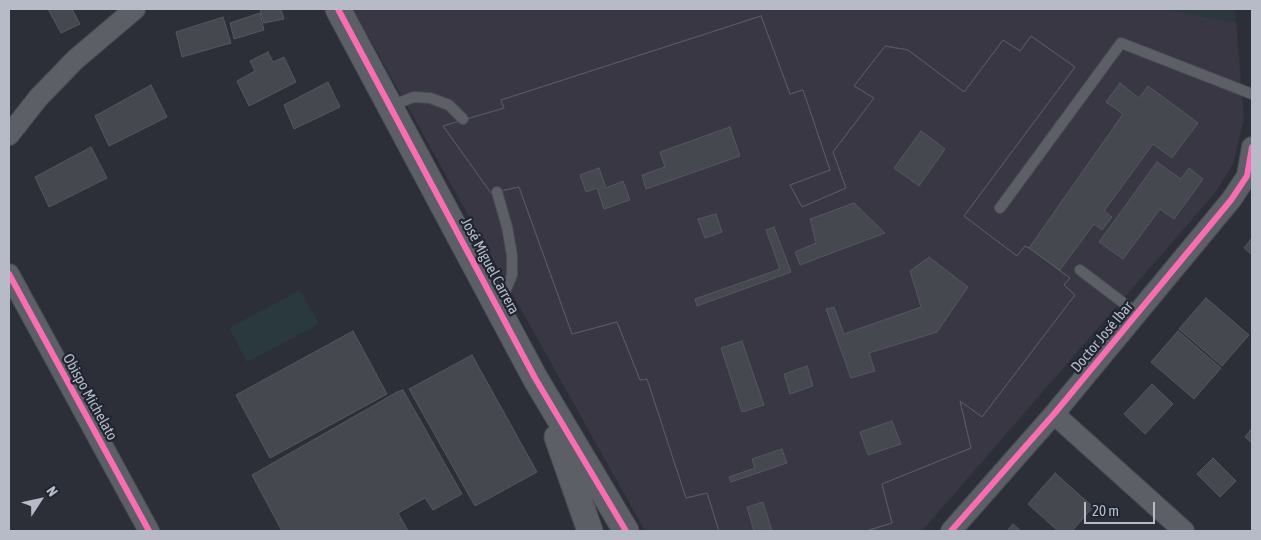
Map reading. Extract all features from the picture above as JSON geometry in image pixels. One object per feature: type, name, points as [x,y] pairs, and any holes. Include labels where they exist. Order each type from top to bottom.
[{"type":"street","points":[[9,135],[39,97],[76,59],[135,9]]},
{"type":"street","name":"José Miguel Carrera","points":[[338,9],[619,529]]},
{"type":"street","name":"Doctor José Ibar","points":[[950,531],[1054,414],[1230,200],[1247,176],[1252,147]]},
{"type":"street","name":"Obispo Michelato","points":[[9,274],[144,529]]},
{"type":"street","name":"José Miguel Carrera","points":[[536,378],[590,531]]},
{"type":"street","points":[[1054,414],[1184,531]]},
{"type":"lane","points":[[1000,208],[1121,43],[1252,94]]},
{"type":"lane","points":[[390,106],[414,97],[430,98],[449,105],[463,119]]},
{"type":"lane","points":[[497,192],[507,227],[512,255],[512,275],[498,308]]},
{"type":"lane","points":[[1080,270],[1138,314]]},
{"type":"shaded area","points":[[353,9],[1162,9],[1236,22],[1244,119],[1233,164],[1215,193],[922,531],[645,531]]},
{"type":"shaded area","points":[[1162,9],[1234,9],[1236,22]]},
{"type":"shaded area","points":[[300,290],[319,324],[247,362],[229,328]]},
{"type":"building","points":[[48,9],[72,9],[80,24],[61,33]]},
{"type":"building","points":[[260,9],[281,9],[284,19],[264,23]]},
{"type":"building","points":[[260,13],[264,30],[234,39],[230,23]]},
{"type":"building","points":[[761,16],[790,94],[803,90],[830,170],[790,185],[802,207],[846,188],[833,152],[874,98],[854,86],[885,46],[908,50],[964,92],[1003,40],[1020,51],[1031,36],[1075,67],[964,216],[1017,256],[1025,246],[1029,248],[1070,278],[1064,285],[1075,295],[982,417],[960,401],[971,448],[882,484],[892,523],[866,531],[772,531],[763,502],[747,507],[754,531],[719,531],[707,493],[686,498],[647,379],[640,380],[617,322],[572,334],[519,187],[491,193],[443,126],[504,108],[501,100]],"holes":[[[730,127],[740,156],[646,189],[642,175],[665,167],[660,152]],[[921,131],[945,149],[919,186],[894,168]],[[599,168],[606,188],[623,181],[630,200],[604,209],[597,188],[586,192],[580,175]],[[854,203],[885,233],[800,265],[795,252],[816,243],[810,219]],[[716,214],[722,232],[705,238],[698,219]],[[774,227],[791,272],[697,306],[695,299],[780,269],[766,230]],[[929,257],[968,287],[937,332],[869,353],[875,371],[851,378],[826,309],[834,307],[844,334],[921,307],[910,271]],[[742,341],[764,405],[742,412],[721,348]],[[807,366],[813,386],[790,394],[784,374]],[[892,421],[901,444],[868,455],[860,432]],[[782,449],[787,463],[731,482],[729,477],[755,468],[752,459]]]},
{"type":"building","points":[[761,16],[790,94],[803,90],[830,170],[790,185],[802,207],[846,188],[833,152],[874,98],[854,86],[885,46],[908,50],[964,92],[1003,40],[1020,51],[1031,36],[1075,67],[964,216],[1017,256],[1025,246],[1029,248],[1070,278],[1064,285],[1075,295],[982,417],[960,401],[971,448],[882,484],[892,523],[866,531],[719,531],[707,493],[686,498],[647,379],[640,380],[617,322],[572,334],[519,187],[491,193],[443,126],[504,108],[501,100]]},
{"type":"building","points":[[223,17],[231,43],[182,57],[176,32]]},
{"type":"building","points":[[268,52],[273,62],[284,57],[296,82],[249,106],[237,81],[255,71],[250,61]]},
{"type":"building","points":[[328,82],[340,107],[294,129],[284,105]]},
{"type":"building","points":[[1120,83],[1139,98],[1148,86],[1198,123],[1172,158],[1153,144],[1104,211],[1112,217],[1102,230],[1094,224],[1060,270],[1029,248],[1123,114],[1106,102]]},
{"type":"building","points":[[151,85],[167,117],[109,146],[95,116]]},
{"type":"building","points":[[91,147],[107,178],[49,207],[35,177]]},
{"type":"building","points":[[1157,162],[1181,179],[1189,168],[1203,179],[1174,219],[1160,209],[1123,259],[1099,242]]},
{"type":"building","points":[[1252,238],[1252,255],[1244,248]]},
{"type":"building","points":[[1206,298],[1249,335],[1222,366],[1179,329]]},
{"type":"building","points":[[353,331],[387,394],[270,458],[236,395]]},
{"type":"building","points":[[1178,331],[1221,368],[1194,399],[1151,362]]},
{"type":"building","points":[[472,355],[537,472],[475,506],[409,389]]},
{"type":"building","points":[[1152,384],[1173,404],[1145,434],[1124,414]]},
{"type":"building","points":[[403,390],[462,494],[433,510],[425,498],[398,513],[408,531],[282,531],[252,475]]},
{"type":"building","points":[[1252,428],[1252,443],[1245,437]]},
{"type":"building","points":[[1213,458],[1236,481],[1220,497],[1197,474]]},
{"type":"building","points":[[1055,473],[1093,507],[1072,531],[1058,531],[1028,504]]},
{"type":"building","points":[[1013,524],[1021,531],[1007,531]]},
{"type":"cycle path","points":[[338,9],[535,378],[626,531]]},
{"type":"cycle path","points":[[951,531],[1054,414],[1231,200],[1247,176],[1252,147]]},
{"type":"cycle path","points":[[9,274],[149,531]]}]
